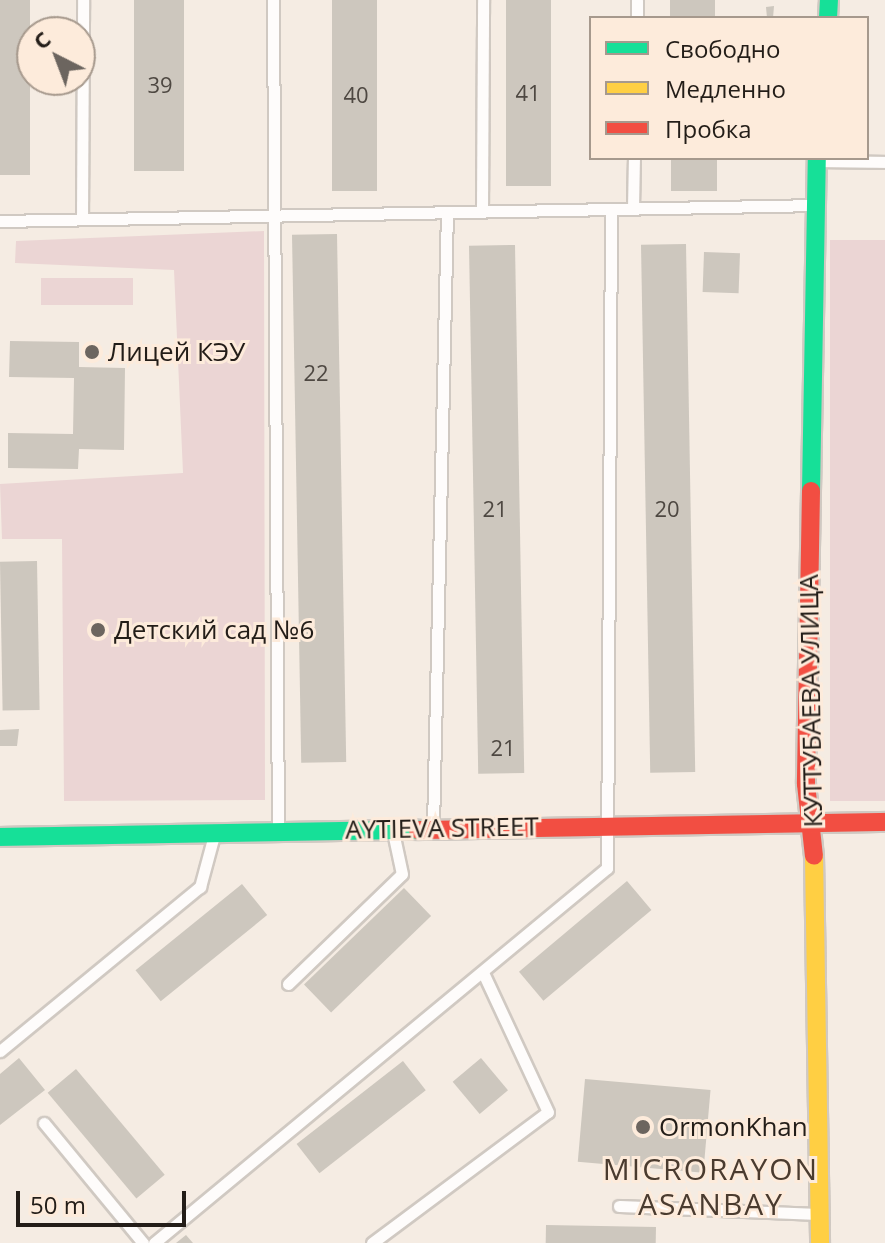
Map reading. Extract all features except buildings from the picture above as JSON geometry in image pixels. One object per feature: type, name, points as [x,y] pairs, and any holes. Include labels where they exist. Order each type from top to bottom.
[{"type":"main road","name":"КУТТУБАЕВА УЛИЦА","points":[[817,160],[809,822],[820,1243]]},
{"type":"main road","name":"AYTIEVA STREET","points":[[0,837],[214,835],[393,827],[433,829],[885,822]]},
{"type":"lane","points":[[82,219],[83,0]]},
{"type":"lane","points":[[273,0],[278,832]]},
{"type":"lane","points":[[482,211],[483,0]]},
{"type":"lane","points":[[633,208],[634,160]]},
{"type":"lane","points":[[817,160],[885,162]]},
{"type":"lane","points":[[0,221],[815,205]]},
{"type":"lane","points":[[154,1243],[484,975],[607,868],[610,825],[611,209]]},
{"type":"lane","points":[[433,829],[447,212]]},
{"type":"lane","points":[[288,984],[402,874],[393,827]]},
{"type":"lane","points":[[0,1051],[200,887],[214,835]]},
{"type":"lane","points":[[372,1243],[548,1112],[484,975]]},
{"type":"lane","points":[[44,1123],[143,1243]]},
{"type":"lane","points":[[619,1206],[820,1214]]},
{"type":"shaded area","points":[[264,231],[265,800],[64,801],[62,539],[2,539],[0,484],[183,473],[174,270],[15,263],[16,241]]},
{"type":"shaded area","points":[[830,240],[885,240],[885,801],[830,801]]},
{"type":"shaded area","points":[[41,278],[133,278],[133,305],[41,305]]},
{"type":"traffic: fast","points":[[828,16],[829,0]]},
{"type":"traffic: fast","points":[[811,491],[817,160]]},
{"type":"traffic: fast","points":[[0,837],[418,830]]},
{"type":"traffic: slow","points":[[814,856],[820,1243]]},
{"type":"traffic: jam","points":[[811,491],[806,784],[814,856]]},
{"type":"traffic: jam","points":[[418,830],[885,822]]},
{"type":"place","name":"Лицей КЭУ","points":[[92,352]]},
{"type":"place","name":"Детский сад №6","points":[[98,630]]},
{"type":"place","name":"OrmonKhan","points":[[643,1127]]},
{"type":"district","name":"MICRORAYON ASANBAY","points":[[711,1186]]}]
